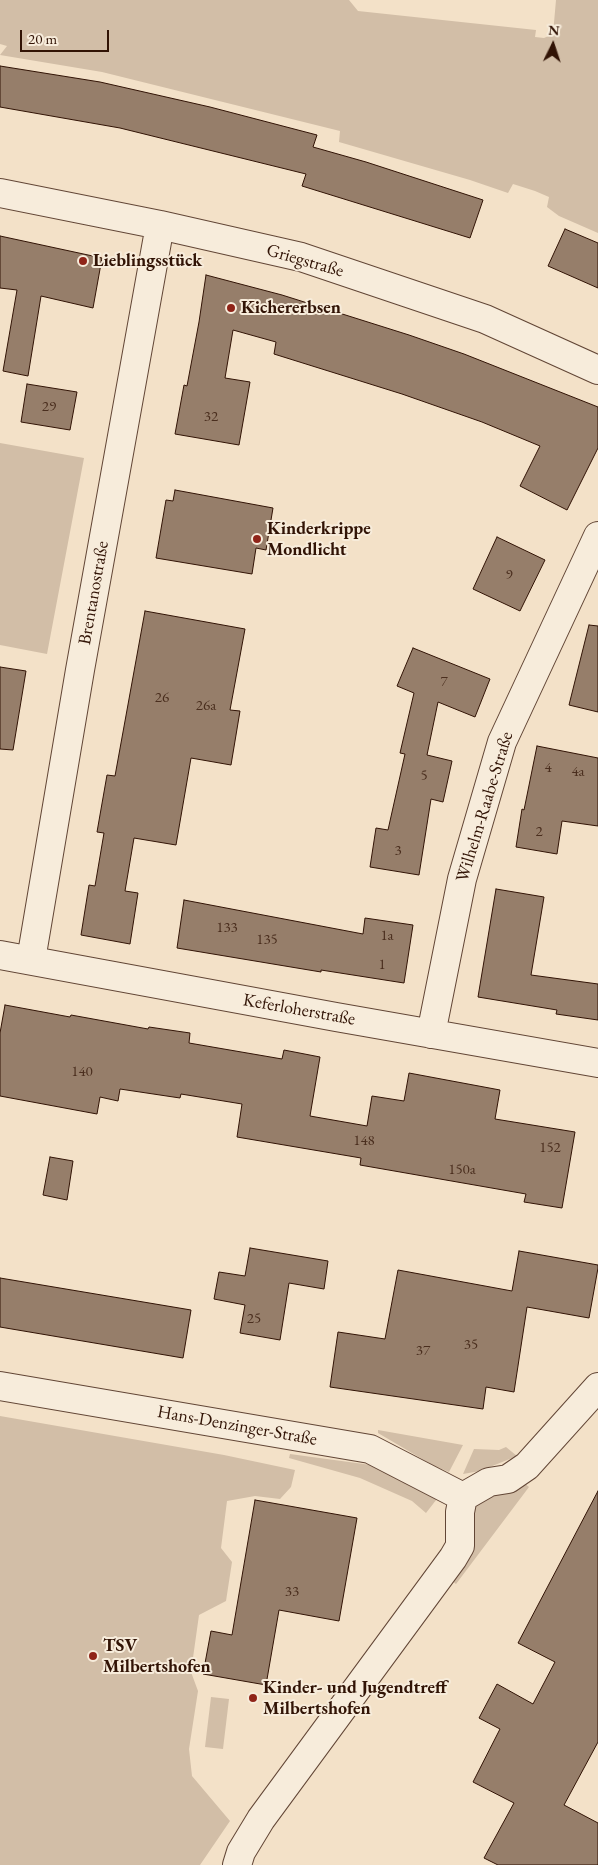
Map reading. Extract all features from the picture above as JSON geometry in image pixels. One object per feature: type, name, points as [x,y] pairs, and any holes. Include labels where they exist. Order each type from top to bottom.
[{"type":"street","name":"Griegstraße","points":[[0,193],[301,257],[485,318],[598,370]]},
{"type":"street","name":"Brentanostraße","points":[[31,960],[80,670],[160,226]]},
{"type":"street","name":"Wilhelm-Raabe-Straße","points":[[431,1034],[462,879],[502,742],[598,536]]},
{"type":"street","name":"Keferloherstraße","points":[[0,955],[598,1064]]},
{"type":"street","name":"Hans-Denzinger-Straße","points":[[0,1386],[370,1449],[463,1496]]},
{"type":"street","points":[[237,1865],[240,1852],[261,1819],[457,1552],[460,1546],[460,1512],[463,1496],[489,1482],[508,1478],[527,1466],[598,1387]]},
{"type":"shaded area","points":[[0,0],[349,0],[358,11],[536,30],[535,37],[544,38],[553,34],[556,0],[598,0],[598,233],[559,216],[547,207],[549,197],[535,191],[513,184],[508,193],[339,142],[340,131],[102,72],[0,55],[7,46],[0,44]]},
{"type":"shaded area","points":[[0,443],[84,458],[47,654],[0,645]]},
{"type":"shaded area","name":"TSV Milbertshofen","points":[[0,1416],[224,1455],[295,1470],[291,1487],[280,1499],[255,1496],[227,1501],[221,1548],[232,1562],[226,1601],[199,1615],[191,1672],[198,1691],[189,1749],[192,1776],[230,1821],[200,1865],[0,1865]]},
{"type":"shaded area","points":[[378,1430],[463,1445],[449,1472],[434,1466],[378,1433]]},
{"type":"shaded area","points":[[506,1447],[517,1456],[480,1471],[463,1474],[474,1449],[499,1450]]},
{"type":"shaded area","points":[[290,1454],[371,1465],[440,1495],[426,1513],[412,1501],[360,1478],[289,1458]]},
{"type":"shaded area","points":[[523,1482],[529,1487],[456,1584],[451,1580],[475,1542],[471,1532],[473,1505],[481,1496]]},
{"type":"shaded area","points":[[211,1697],[229,1699],[223,1749],[205,1747]]},
{"type":"building","points":[[0,66],[100,82],[210,107],[317,135],[313,147],[483,200],[470,238],[302,186],[306,174],[120,128],[0,107]]},
{"type":"building","points":[[565,229],[598,243],[598,288],[548,266]]},
{"type":"building","points":[[0,236],[102,258],[93,308],[41,296],[28,376],[3,371],[17,290],[0,288]]},
{"type":"building","points":[[206,275],[282,295],[409,335],[464,354],[598,407],[598,448],[567,510],[520,486],[540,446],[482,422],[402,394],[274,354],[276,342],[233,330],[225,378],[250,382],[239,445],[175,434],[184,385],[187,386]]},
{"type":"building","points":[[27,384],[77,392],[70,430],[21,422]]},
{"type":"building","points":[[175,490],[273,508],[266,550],[256,548],[252,574],[156,558],[166,500],[173,501]]},
{"type":"building","points":[[497,537],[545,560],[520,611],[473,589]]},
{"type":"building","points":[[145,611],[245,629],[230,710],[240,711],[231,765],[191,758],[176,845],[134,838],[125,891],[138,893],[130,944],[81,935],[89,885],[95,886],[104,833],[97,832],[107,775],[115,776]]},
{"type":"building","points":[[589,625],[598,626],[598,712],[569,705]]},
{"type":"building","points":[[413,648],[490,679],[475,717],[438,702],[427,755],[452,761],[443,802],[431,799],[419,875],[370,867],[376,828],[388,830],[405,754],[400,753],[414,693],[397,686]]},
{"type":"building","points":[[0,667],[26,671],[13,750],[0,749]]},
{"type":"building","points":[[537,746],[598,758],[598,826],[562,821],[557,854],[516,847],[522,809],[524,810]]},
{"type":"building","points":[[496,889],[544,897],[531,975],[598,984],[598,1020],[556,1014],[557,1010],[478,997]]},
{"type":"building","points":[[184,900],[363,934],[365,918],[413,925],[404,983],[321,970],[321,972],[177,948]]},
{"type":"building","points":[[5,1005],[148,1029],[149,1027],[190,1033],[189,1043],[282,1059],[284,1050],[320,1057],[310,1116],[367,1126],[372,1096],[404,1101],[409,1073],[500,1090],[495,1119],[575,1132],[562,1208],[524,1202],[526,1194],[360,1165],[361,1158],[237,1137],[242,1104],[181,1094],[180,1098],[120,1089],[118,1101],[100,1097],[97,1114],[0,1096],[0,1033]]},
{"type":"building","points":[[50,1157],[73,1161],[67,1200],[43,1195]]},
{"type":"building","points":[[250,1248],[328,1261],[324,1289],[289,1283],[280,1340],[240,1333],[245,1305],[214,1299],[219,1272],[245,1276]]},
{"type":"building","points":[[519,1251],[598,1265],[598,1268],[589,1318],[527,1307],[514,1392],[486,1387],[483,1409],[330,1387],[338,1332],[385,1339],[398,1270],[512,1291]]},
{"type":"building","points":[[0,1278],[191,1310],[183,1358],[0,1327]]},
{"type":"building","points":[[598,1491],[598,1742],[564,1805],[598,1823],[598,1865],[498,1865],[484,1858],[514,1803],[473,1782],[500,1729],[479,1718],[497,1684],[533,1704],[555,1662],[518,1643]]},
{"type":"building","points":[[255,1500],[357,1518],[339,1621],[279,1610],[266,1685],[203,1674],[211,1631],[232,1635]]},
{"type":"place","name":"Lieblingsstück","points":[[83,261]]},
{"type":"place","name":"Kichererbsen","points":[[231,308]]},
{"type":"place","name":"Kinderkrippe Mondlicht","points":[[257,539]]},
{"type":"place","name":"TSV Milbertshofen","points":[[93,1656]]},
{"type":"place","name":"Kinder- und Jugendtreff Milbertshofen","points":[[253,1698]]}]
